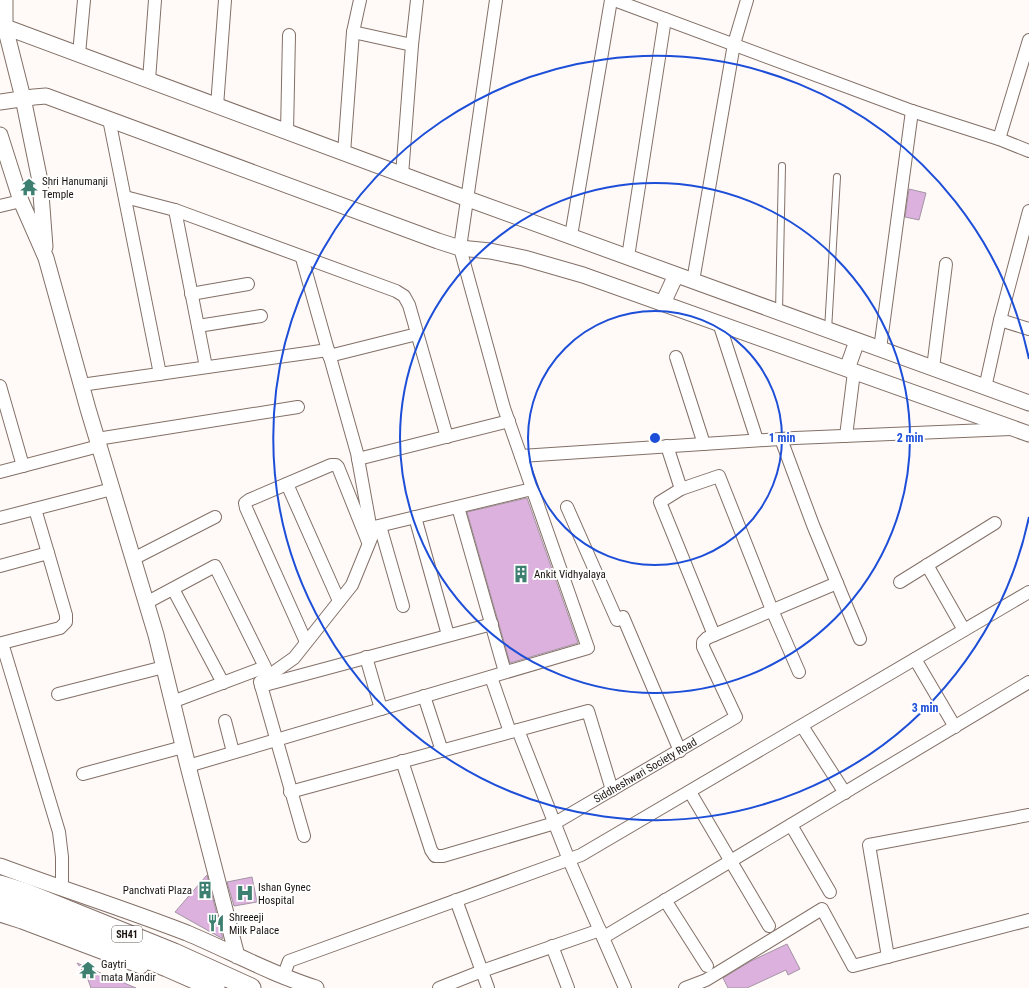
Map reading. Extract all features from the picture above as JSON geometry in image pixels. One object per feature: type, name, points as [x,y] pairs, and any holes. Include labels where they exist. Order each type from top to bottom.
[{"type":"main road","name":"SH41","points":[[0,884],[24,892],[174,953],[251,988]]},
{"type":"main road","name":"SH41","points":[[0,902],[38,915],[215,988]]},
{"type":"street","points":[[5,0],[3,26],[23,98],[40,181],[46,258]]},
{"type":"street","points":[[79,54],[84,0]]},
{"type":"street","points":[[149,80],[155,0]]},
{"type":"street","points":[[217,106],[225,0]]},
{"type":"street","points":[[344,153],[353,32],[360,0]]},
{"type":"street","points":[[402,175],[417,0]]},
{"type":"street","points":[[188,766],[588,648],[504,408],[460,248],[496,0]]},
{"type":"street","points":[[571,236],[612,0],[912,111],[999,139],[1029,151]]},
{"type":"street","points":[[693,281],[734,44],[747,0]]},
{"type":"street","points":[[628,257],[666,19]]},
{"type":"street","points":[[3,26],[402,175],[1029,403]]},
{"type":"street","points":[[353,32],[412,46]]},
{"type":"street","points":[[287,132],[289,35]]},
{"type":"street","points":[[999,139],[1029,40]]},
{"type":"street","points":[[0,102],[46,96],[438,242],[460,248],[490,251],[524,258],[583,275],[1022,431]]},
{"type":"street","points":[[880,349],[912,111]]},
{"type":"street","points":[[109,119],[160,374]]},
{"type":"street","points":[[0,135],[21,201],[46,258],[81,385],[146,603],[164,667],[183,748],[237,956]]},
{"type":"street","points":[[125,197],[175,210],[302,258],[396,291],[404,296],[409,305],[447,437]]},
{"type":"street","points":[[0,206],[21,201]]},
{"type":"street","points":[[175,210],[206,367]]},
{"type":"street","points":[[985,388],[1000,320],[1029,211]]},
{"type":"street","points":[[302,258],[358,459],[375,527],[403,606]]},
{"type":"street","points":[[933,368],[946,264]]},
{"type":"street","points":[[663,303],[676,275]]},
{"type":"street","points":[[191,294],[248,284]]},
{"type":"street","points":[[198,326],[261,316]]},
{"type":"street","points":[[1000,320],[1029,330]]},
{"type":"street","points":[[719,323],[757,440]]},
{"type":"street","points":[[81,385],[206,367],[328,353],[417,334]]},
{"type":"street","points":[[846,436],[851,370],[857,340]]},
{"type":"street","points":[[676,357],[704,444]]},
{"type":"street","points":[[0,389],[23,466]]},
{"type":"street","points":[[0,472],[98,442],[298,407]]},
{"type":"street","points":[[358,459],[509,421]]},
{"type":"street","points":[[521,456],[757,440],[1022,431]]},
{"type":"street","points":[[780,439],[813,525],[860,639]]},
{"type":"street","points":[[667,446],[681,489]]},
{"type":"street","points":[[306,642],[245,503],[331,465],[336,465],[369,544]]},
{"type":"street","points":[[799,672],[772,610],[720,476],[681,489],[660,502],[714,635],[772,610],[837,583]]},
{"type":"street","points":[[286,484],[339,601]]},
{"type":"street","points":[[0,518],[112,488]]},
{"type":"street","points":[[375,527],[532,489]]},
{"type":"street","points":[[458,507],[506,672]]},
{"type":"street","points":[[567,508],[617,620],[623,617],[680,751]]},
{"type":"street","points":[[35,509],[66,615],[64,625],[60,628],[1,643],[59,832],[62,857],[62,888]]},
{"type":"street","points":[[415,517],[448,635]]},
{"type":"street","points":[[133,559],[215,518]]},
{"type":"street","points":[[900,582],[995,523]]},
{"type":"street","points":[[304,836],[275,740],[260,682],[294,658],[352,585],[375,527]]},
{"type":"street","points":[[0,566],[48,553]]},
{"type":"street","points":[[927,565],[964,630]]},
{"type":"street","points":[[146,603],[215,566],[265,667],[172,702]]},
{"type":"street","points":[[173,589],[223,683]]},
{"type":"street","points":[[283,977],[289,960],[581,855],[1029,592]]},
{"type":"street","points":[[261,686],[492,624]]},
{"type":"street","name":"Siddheshwari Society Road","points":[[402,761],[430,850],[435,856],[443,856],[555,823],[736,717],[704,647],[703,642],[707,638],[714,635]]},
{"type":"street","points":[[366,658],[381,709]]},
{"type":"street","points":[[915,659],[955,727]]},
{"type":"street","points":[[58,694],[164,667]]},
{"type":"street","points":[[491,677],[625,988]]},
{"type":"street","points":[[439,988],[552,946],[602,933],[666,900],[1029,682]]},
{"type":"street","points":[[424,696],[442,751]]},
{"type":"street","points":[[290,792],[588,711],[612,790]]},
{"type":"street","points":[[225,721],[233,752]]},
{"type":"street","points":[[802,726],[845,793]]},
{"type":"street","points":[[83,774],[183,748]]},
{"type":"street","points":[[690,792],[769,926]]},
{"type":"street","points":[[888,957],[870,845],[1029,815]]},
{"type":"street","points":[[791,825],[830,892]]},
{"type":"street","points":[[0,866],[189,934],[283,977],[316,988]]},
{"type":"street","points":[[456,900],[488,988]]},
{"type":"street","points":[[666,900],[707,966]]},
{"type":"street","points":[[685,988],[706,980],[822,908],[853,966],[1029,920]]},
{"type":"street","points":[[0,914],[148,969],[194,988]]},
{"type":"street","points":[[552,946],[568,988]]},
{"type":"lane","points":[[779,312],[782,166]]},
{"type":"lane","points":[[828,330],[837,177]]},
{"type":"building","points":[[909,189],[926,193],[919,220],[905,217]]},
{"type":"building","name":"Ankit Vidhyalaya","points":[[527,498],[578,643],[510,663],[467,512]]},
{"type":"building","name":"Panchvati Plaza","points":[[207,875],[223,939],[175,912]]},
{"type":"building","points":[[252,877],[257,902],[234,906],[227,882]]},
{"type":"building","points":[[787,944],[800,969],[788,975],[786,970],[747,988],[728,988],[723,978],[751,961]]},
{"type":"building","name":"Gaytri mata Mandir","points":[[77,963],[136,988],[91,988],[87,977]]},
{"type":"place","name":"Shri Hanumanji Temple","points":[[29,187]]},
{"type":"place","name":"Ankit Vidhyalaya","points":[[521,574]]},
{"type":"place","name":"Panchvati Plaza","points":[[205,890]]},
{"type":"place","name":"Ishan Gynec Hospital","points":[[245,893]]},
{"type":"place","name":"Shreeeji Milk Palace","points":[[216,923]]},
{"type":"place","name":"Gaytri mata Mandir","points":[[88,970]]}]
